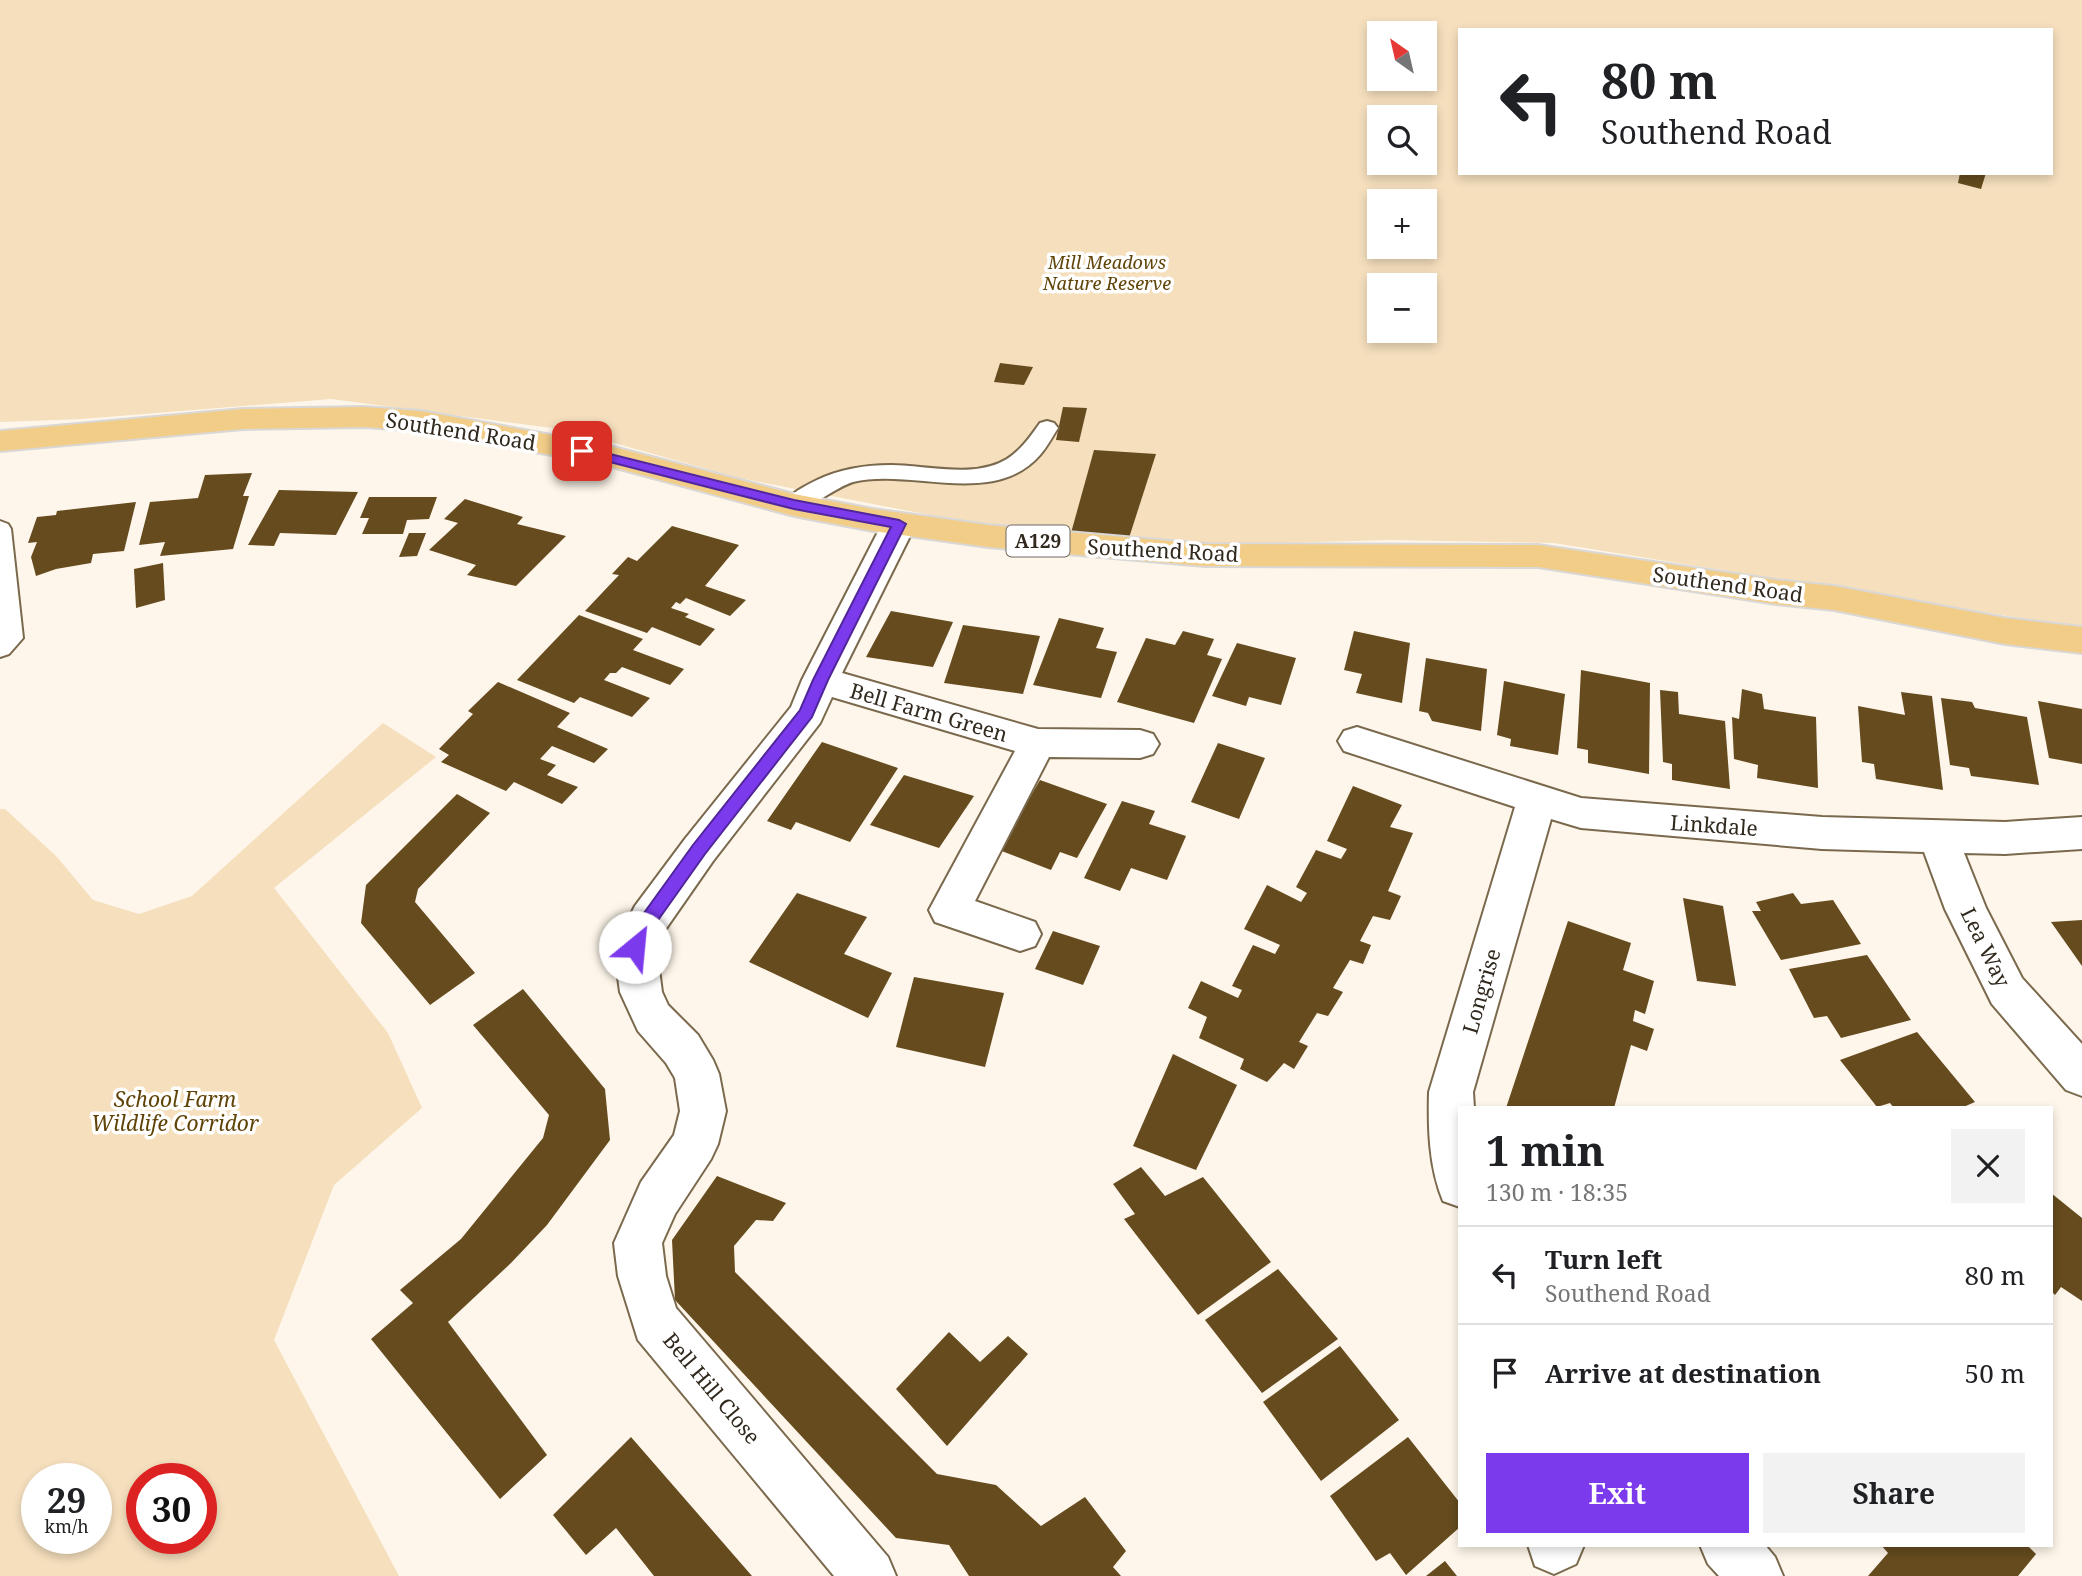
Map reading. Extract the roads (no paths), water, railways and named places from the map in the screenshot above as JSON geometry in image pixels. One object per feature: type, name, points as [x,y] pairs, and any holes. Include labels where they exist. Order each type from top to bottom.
[{"type":"main road","name":"Southend Road","points":[[0,440],[243,419],[364,417],[421,421],[606,455],[794,505],[899,524],[1088,547],[1205,555],[1538,556],[1776,592],[1834,598],[2005,631],[2082,640]]},
{"type":"street","name":"Bell Hill Close","points":[[869,1576],[656,1322],[642,1276],[638,1243],[658,1198],[695,1144],[703,1111],[697,1074],[682,1049],[653,1018],[641,992],[635,947],[650,918],[699,850],[807,713],[820,680],[899,524]]},
{"type":"street","name":"Bell Farm Green","points":[[820,680],[1038,743],[1140,744]]},
{"type":"street","name":"Linkdale","points":[[1357,741],[1581,813],[1822,833],[2005,838],[2082,833]]},
{"type":"street","name":"Bell Farm Green","points":[[1020,934],[950,910],[1038,743]]},
{"type":"street","name":"Longrise","points":[[1458,1173],[1451,1132],[1451,1092],[1537,800]]},
{"type":"street","name":"Lea Way","points":[[1938,836],[1966,909],[2007,991],[2082,1076]]},
{"type":"street","points":[[1729,1547],[1756,1576]]},
{"type":"lane","points":[[794,505],[806,495],[849,475],[889,472],[952,477],[999,471],[1020,462],[1040,444],[1047,428]]},
{"type":"lane","points":[[0,529],[11,638],[0,648]]},
{"type":"park label","name":"Mill Meadows Nature Reserve","points":[[1107,272]]},
{"type":"park label","name":"School Farm Wildlife Corridor","points":[[175,1111]]}]
